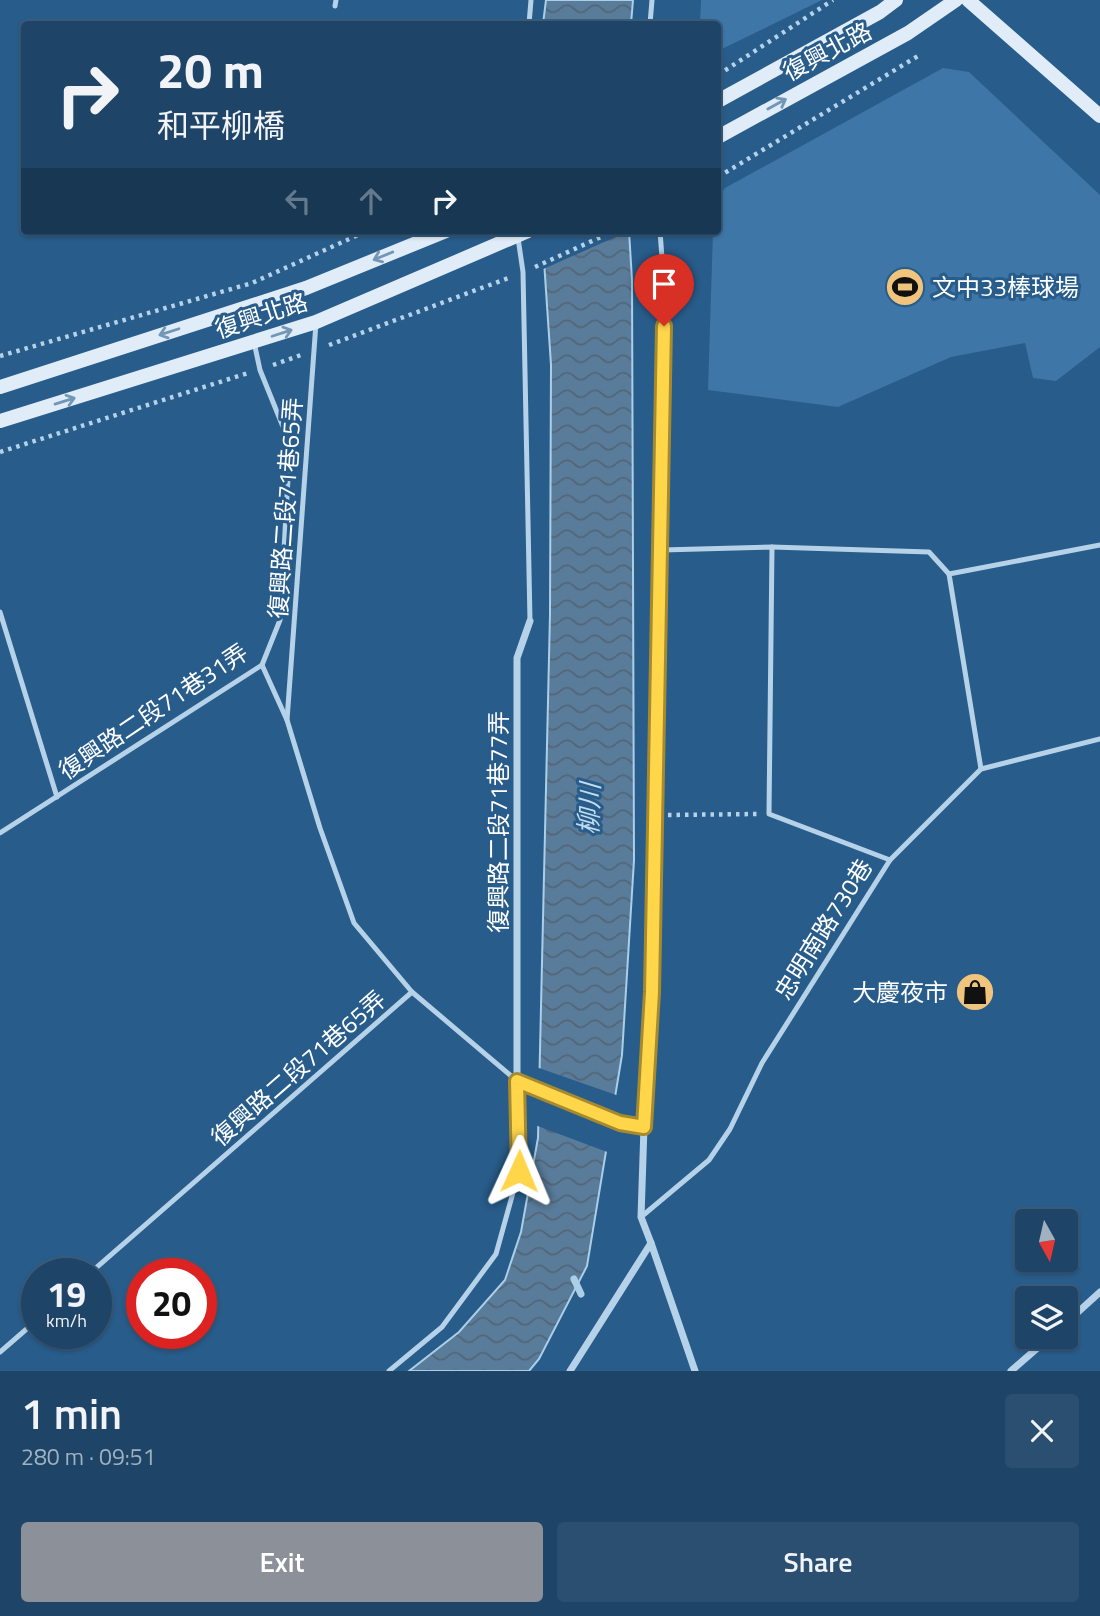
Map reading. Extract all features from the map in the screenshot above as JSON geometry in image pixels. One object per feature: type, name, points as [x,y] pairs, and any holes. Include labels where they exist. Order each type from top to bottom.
[{"type":"street","name":"復興北路","points":[[721,99],[880,12],[896,0]]},
{"type":"street","name":"復興北路","points":[[721,134],[908,33],[956,0]]},
{"type":"street","points":[[968,0],[1100,116]]},
{"type":"street","name":"復興北路","points":[[0,387],[306,288],[436,235]]},
{"type":"street","name":"復興北路","points":[[0,421],[316,322],[516,235]]},
{"type":"street","name":"復興路二段71巷77弄","points":[[519,1082],[517,658],[530,621]]},
{"type":"street","points":[[519,1082],[620,1123],[644,1127],[640,1217],[695,1371]]},
{"type":"street","points":[[570,1371],[651,1243]]},
{"type":"street","points":[[1078,1311],[1100,1292]]},
{"type":"street","points":[[1011,1371],[1036,1349]]},
{"type":"lane","points":[[529,21],[531,0]]},
{"type":"lane","points":[[650,21],[652,0]]},
{"type":"lane","name":"復興路二段71巷77弄","points":[[521,235],[530,621]]},
{"type":"lane","points":[[644,1127],[652,992],[662,550],[664,298],[660,235]]},
{"type":"lane","name":"復興路二段71巷65弄","points":[[107,1258],[412,992],[354,923],[320,828],[287,720],[316,322]]},
{"type":"lane","name":"復興路二段71巷31弄","points":[[0,833],[261,665],[280,620],[290,444],[260,370],[254,342]]},
{"type":"lane","points":[[949,574],[1100,545]]},
{"type":"lane","points":[[662,550],[772,547],[929,552],[949,574],[981,769],[1100,738]]},
{"type":"lane","points":[[772,547],[769,814],[890,860]]},
{"type":"lane","points":[[0,612],[57,797]]},
{"type":"lane","points":[[261,665],[287,720]]},
{"type":"lane","name":"忠明南路730巷","points":[[640,1217],[709,1160],[730,1129],[762,1063],[890,860],[981,769]]},
{"type":"lane","points":[[412,992],[519,1082]]},
{"type":"lane","name":"復興路二段71巷77弄","points":[[389,1371],[442,1327],[496,1254],[519,1171],[519,1082]]},
{"type":"lane","points":[[0,1352],[21,1334]]},
{"type":"path","points":[[721,73],[833,0]]},
{"type":"path","points":[[721,175],[918,56]]},
{"type":"path","points":[[0,356],[252,282],[358,235]]},
{"type":"path","points":[[528,270],[605,235]]},
{"type":"path","points":[[656,815],[769,814]]},
{"type":"shaded area","points":[[701,0],[822,0],[721,50],[721,21],[700,21]]},
{"type":"shaded area","name":"文中33棒球場","points":[[943,68],[969,72],[1100,195],[1100,347],[1056,381],[1033,378],[1025,343],[951,357],[838,407],[708,390],[713,235],[721,235],[721,193],[725,188]]},
{"type":"water","points":[[546,0],[633,0],[631,21],[543,21]]},
{"type":"water","name":"柳川","points":[[542,235],[629,235],[632,280],[634,860],[622,1055],[587,1266],[539,1359],[529,1371],[409,1371],[459,1332],[505,1280],[521,1232],[538,1138],[550,614],[551,365]]},
{"type":"pier","points":[[539,235],[620,235],[541,270]]},
{"type":"pier","points":[[536,1067],[619,1096],[610,1153],[535,1125]]},
{"type":"waterway","points":[[574,1279],[581,1294]]},
{"type":"place","name":"文中33棒球場","points":[[905,287]]},
{"type":"place","name":"大慶夜市","points":[[975,992]]},
{"type":"route","points":[[519,1171],[517,1081],[620,1123],[644,1127],[652,992],[664,326]]}]
